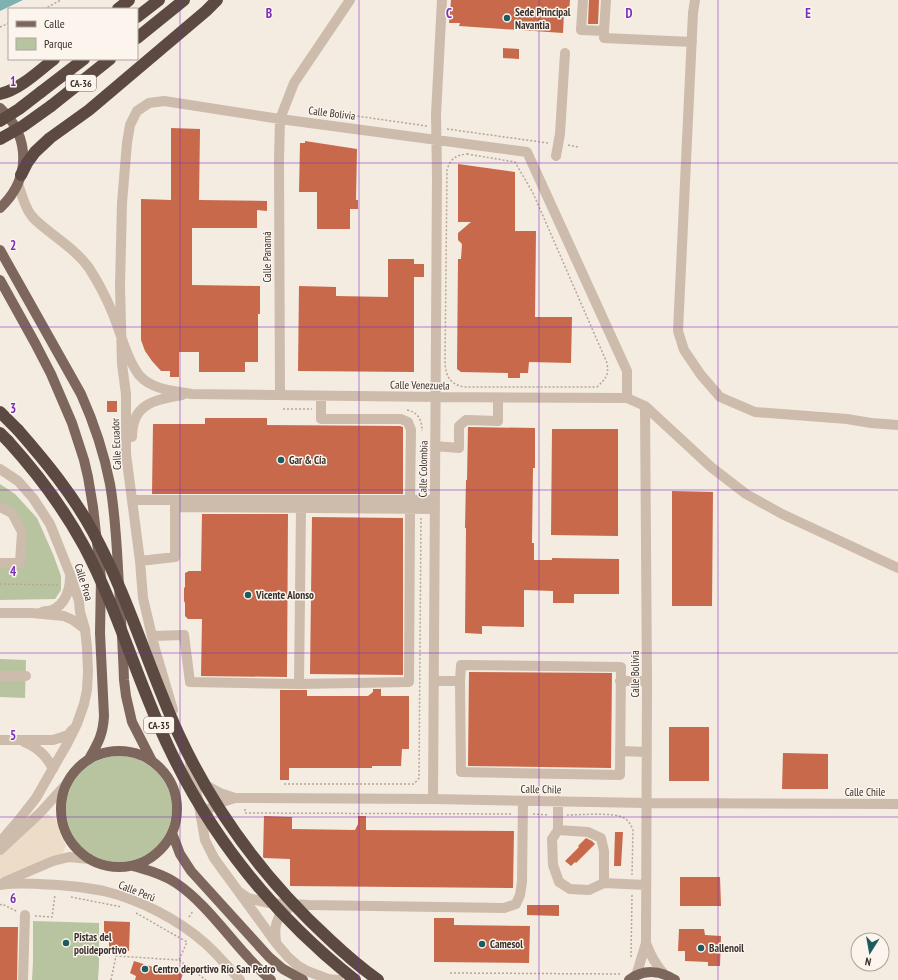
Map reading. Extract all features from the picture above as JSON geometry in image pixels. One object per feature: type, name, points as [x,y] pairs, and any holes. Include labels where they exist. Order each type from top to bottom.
[{"type":"highway","points":[[119,8],[129,0]]},
{"type":"highway","points":[[138,16],[159,0]]},
{"type":"highway","points":[[138,37],[184,0]]},
{"type":"highway","points":[[20,179],[26,163],[50,138],[89,110],[217,0]]},
{"type":"highway","points":[[0,94],[21,85],[53,60]]},
{"type":"highway","name":"CA-36","points":[[0,121],[19,109],[83,60]]},
{"type":"highway","name":"CA-36","points":[[0,140],[51,106],[109,60]]},
{"type":"highway","name":"CA-35","points":[[0,412],[18,430],[69,492],[93,532],[122,592],[178,732],[199,776],[225,818],[254,858],[284,895],[333,942],[378,980]]},
{"type":"highway","name":"CA-35","points":[[4,437],[28,464],[58,503],[84,546],[115,612],[150,705],[170,750],[206,815],[234,856],[266,895],[318,948],[355,980]]},
{"type":"main road","points":[[0,108],[12,120],[19,134],[24,159],[20,179],[12,195],[0,208]]},
{"type":"main road","points":[[0,250],[81,394],[90,413],[101,445],[110,484],[118,556],[126,696],[132,722],[152,761]]},
{"type":"main road","points":[[0,280],[51,374],[72,423],[88,477],[101,578],[100,633],[104,716],[100,739],[89,759]]},
{"type":"main road","points":[[120,751],[140,755],[152,761],[167,776],[173,786],[178,807],[177,818],[172,834],[166,845],[145,861],[133,866],[111,867],[85,856],[75,847],[68,837],[63,825],[61,806],[63,794],[68,782],[79,767],[89,759],[101,754],[120,751]]},
{"type":"main road","points":[[172,834],[180,854],[191,871],[270,957],[283,969],[303,980]]},
{"type":"main road","name":"Calle Perú","points":[[133,866],[157,874],[174,882],[189,892],[253,963],[271,980]]},
{"type":"main road","points":[[629,977],[650,972],[664,974],[675,980]]},
{"type":"street","name":"Calle Panamá","points":[[280,395],[280,119],[294,83],[350,0]]},
{"type":"street","name":"Calle Colombia","points":[[433,799],[438,177],[436,115],[442,0]]},
{"type":"street","points":[[583,0],[581,30],[604,31]]},
{"type":"street","points":[[606,0],[604,38],[692,42]]},
{"type":"street","points":[[695,0],[693,14],[678,331],[684,350],[701,375],[720,397],[756,412],[847,419],[898,425]]},
{"type":"street","points":[[556,156],[560,134],[565,53]]},
{"type":"street","name":"Calle Bolivia","points":[[137,111],[149,103],[164,101],[280,119],[526,152],[627,371],[627,398]]},
{"type":"street","name":"Calle Ecuador","points":[[137,111],[130,125],[127,143],[122,203],[120,286],[122,364],[126,394],[126,454],[140,561],[143,598],[155,649],[193,772]]},
{"type":"street","points":[[20,179],[26,206],[31,215],[78,256],[88,267],[98,283],[106,297],[131,361],[139,374],[146,381],[156,387],[192,394]]},
{"type":"street","points":[[192,394],[158,399],[147,404],[137,414],[132,428],[132,497],[435,505]]},
{"type":"street","name":"Calle Venezuela","points":[[192,394],[627,398],[645,406],[711,467],[746,494],[782,514],[898,568]]},
{"type":"street","points":[[152,636],[184,635],[190,682],[300,684],[409,682],[411,430],[408,422],[401,419],[321,419],[321,396]]},
{"type":"street","points":[[435,446],[459,448],[460,426],[466,420],[498,421],[498,398]]},
{"type":"street","name":"Calle Bolivia","points":[[645,406],[647,681],[646,943],[657,967],[664,974]]},
{"type":"street","name":"Calle Proa","points":[[0,469],[18,481],[33,498],[50,524],[79,601],[80,612],[85,629],[87,648],[87,690],[77,724],[53,769],[31,804],[0,842]]},
{"type":"street","points":[[140,561],[175,557],[176,508],[301,508],[410,504]]},
{"type":"street","points":[[0,507],[12,513],[22,532],[20,563],[0,563]]},
{"type":"street","points":[[300,684],[301,508]]},
{"type":"street","points":[[32,614],[52,610],[61,604],[68,594],[70,574]]},
{"type":"street","points":[[0,613],[64,616],[71,614],[76,610],[79,601]]},
{"type":"street","points":[[64,616],[73,620],[85,629]]},
{"type":"street","points":[[461,665],[621,667],[620,776],[460,772],[460,681],[461,665]]},
{"type":"street","points":[[0,676],[26,676]]},
{"type":"street","points":[[434,681],[460,681]]},
{"type":"street","points":[[620,681],[647,681]]},
{"type":"street","name":"Calle Proa","points":[[0,740],[53,740],[68,734],[77,724]]},
{"type":"street","points":[[21,740],[39,749],[49,761],[53,769]]},
{"type":"street","points":[[620,751],[647,752]]},
{"type":"street","points":[[193,772],[205,840],[214,858],[276,943],[293,961],[307,971],[328,979],[338,980]]},
{"type":"street","name":"Calle Chile","points":[[193,772],[204,784],[220,793],[237,798],[433,799],[646,803],[898,804]]},
{"type":"street","points":[[0,850],[40,813],[68,782]]},
{"type":"street","points":[[202,826],[209,809],[216,804],[237,798]]},
{"type":"street","points":[[239,892],[248,898],[268,903],[504,908],[516,904],[520,895],[522,882],[524,801]]},
{"type":"street","points":[[558,801],[558,830],[552,839],[553,865],[559,882],[570,889],[589,890],[604,884],[646,885]]},
{"type":"street","points":[[558,830],[588,832],[601,838],[604,851],[604,884]]},
{"type":"street","points":[[0,884],[53,861],[69,857],[90,859]]},
{"type":"street","name":"Calle Perú","points":[[0,884],[29,883],[80,887],[115,894],[145,905],[168,918],[205,943],[240,980]]},
{"type":"street","points":[[276,943],[274,933],[275,924],[281,912],[295,907],[309,905]]},
{"type":"street","points":[[23,980],[25,915]]},
{"type":"street","name":"Calle Bolivia","points":[[629,977],[646,943]]},
{"type":"path","points":[[46,8],[61,0]]},
{"type":"path","points":[[467,154],[516,162],[533,193],[607,363],[608,372],[597,387],[464,387],[454,383],[446,372],[447,170],[448,165],[453,158],[459,155],[467,154]]},
{"type":"path","points":[[283,409],[321,409]]},
{"type":"path","points":[[403,410],[412,411],[419,417],[422,424],[422,432]]},
{"type":"path","points":[[284,784],[414,784],[420,778],[422,447]]},
{"type":"path","points":[[0,584],[70,585]]},
{"type":"path","points":[[237,798],[239,807],[245,807],[245,813],[617,815],[625,818],[631,824],[633,830],[631,958]]},
{"type":"path","points":[[0,905],[2,904],[25,915],[52,917],[55,893]]},
{"type":"path","points":[[70,896],[121,907]]},
{"type":"path","points":[[189,917],[194,910]]},
{"type":"path","points":[[136,913],[187,942],[179,960]]},
{"type":"path","points":[[111,980],[116,956],[179,960],[206,980]]},
{"type":"path","points":[[450,973],[629,977]]},
{"type":"green space","points":[[0,484],[15,494],[37,518],[61,576],[61,590],[55,599],[0,600],[0,566],[23,566],[23,543],[8,514],[0,512]]},
{"type":"green space","points":[[0,659],[26,660],[25,698],[0,697]]},
{"type":"green space","points":[[119,756],[139,760],[157,771],[168,789],[172,809],[168,829],[157,847],[139,858],[119,862],[99,858],[81,847],[70,829],[66,809],[70,789],[81,771],[99,760]]},
{"type":"green space","name":"Pistas del polideportivo","points":[[33,921],[99,923],[98,980],[32,980]]},
{"type":"shaded area","points":[[47,814],[55,818],[66,846],[62,854],[0,878],[0,855]]},
{"type":"water","points":[[0,0],[23,0],[0,11]]},
{"type":"building","name":"Sede Principal Navantia","points":[[451,0],[570,0],[569,13],[564,13],[563,33],[459,26],[460,23],[449,23]]},
{"type":"building","points":[[589,0],[599,0],[598,24],[588,24]]},
{"type":"building","points":[[503,48],[519,49],[519,59],[503,58]]},
{"type":"building","points":[[171,128],[200,129],[199,200],[267,201],[267,211],[257,210],[257,228],[192,228],[192,285],[260,286],[260,314],[258,314],[258,362],[245,362],[245,372],[199,372],[199,352],[179,352],[179,377],[170,377],[170,371],[161,371],[152,361],[145,351],[141,340],[141,199],[171,200]]},
{"type":"building","points":[[305,141],[357,149],[356,200],[358,200],[358,209],[350,209],[350,229],[317,229],[317,192],[299,192],[300,143],[305,143]]},
{"type":"building","points":[[458,164],[515,172],[515,231],[536,231],[535,317],[572,317],[571,363],[529,362],[528,373],[520,373],[520,378],[508,378],[508,373],[461,372],[457,369],[458,259],[461,259],[462,244],[458,240],[458,233],[471,222],[458,222]]},
{"type":"building","points":[[388,259],[414,259],[414,264],[424,264],[424,277],[414,277],[414,372],[298,371],[299,286],[336,287],[336,296],[388,297]]},
{"type":"building","points":[[107,401],[117,401],[117,412],[107,412]]},
{"type":"building","name":"Gar & Cía","points":[[205,418],[267,418],[267,425],[403,427],[403,494],[152,494],[153,424],[205,424]]},
{"type":"building","points":[[468,427],[535,428],[532,543],[534,543],[534,560],[552,560],[552,558],[619,559],[619,594],[574,594],[574,603],[553,603],[553,591],[524,590],[524,627],[482,626],[482,634],[465,633],[465,528]]},
{"type":"building","points":[[552,429],[618,429],[618,536],[551,535]]},
{"type":"building","points":[[672,491],[713,492],[712,606],[672,606]]},
{"type":"building","name":"Vicente Alonso","points":[[202,514],[288,514],[287,677],[201,676],[202,619],[188,619],[185,616],[184,588],[185,573],[189,571],[201,571]]},
{"type":"building","points":[[312,517],[403,518],[403,675],[310,674]]},
{"type":"building","points":[[469,672],[612,673],[611,768],[468,766]]},
{"type":"building","points":[[373,689],[381,689],[381,696],[409,696],[409,749],[402,749],[401,766],[372,766],[372,768],[289,768],[289,780],[280,780],[280,690],[307,690],[307,696],[368,696],[373,692]]},
{"type":"building","points":[[669,727],[709,727],[709,781],[669,781]]},
{"type":"building","points":[[783,753],[828,754],[828,789],[782,789]]},
{"type":"building","points":[[264,816],[292,817],[292,829],[355,830],[358,824],[358,816],[366,816],[366,830],[514,831],[513,888],[290,886],[290,859],[263,857]]},
{"type":"building","points":[[615,832],[623,832],[621,866],[614,866]]},
{"type":"building","points":[[586,838],[595,844],[571,866],[565,861]]},
{"type":"building","points":[[680,877],[720,877],[721,906],[680,906]]},
{"type":"building","points":[[527,905],[559,905],[559,916],[527,915]]},
{"type":"building","name":"Camesol","points":[[434,918],[454,918],[454,925],[530,926],[529,963],[434,962]]},
{"type":"building","points":[[104,921],[130,922],[129,951],[109,950],[109,939],[104,938]]},
{"type":"building","points":[[0,927],[18,927],[17,980],[0,980]]},
{"type":"building","points":[[679,929],[704,929],[705,935],[721,936],[720,966],[708,966],[708,962],[685,961],[685,951],[678,951]]},
{"type":"building","name":"Centro deportivo Río San Pedro","points":[[134,961],[165,971],[167,967],[183,973],[181,980],[135,980],[136,976],[130,973]]},
{"type":"place","name":"Sede Principal Navantia","points":[[507,18]]},
{"type":"place","name":"Gar & Cía","points":[[281,460]]},
{"type":"place","name":"Vicente Alonso","points":[[248,595]]},
{"type":"place","name":"Pistas del polideportivo","points":[[66,943]]},
{"type":"place","name":"Camesol","points":[[482,944]]},
{"type":"place","name":"Ballenoil","points":[[701,948]]},
{"type":"place","name":"Centro deportivo Río San Pedro","points":[[145,969]]}]
